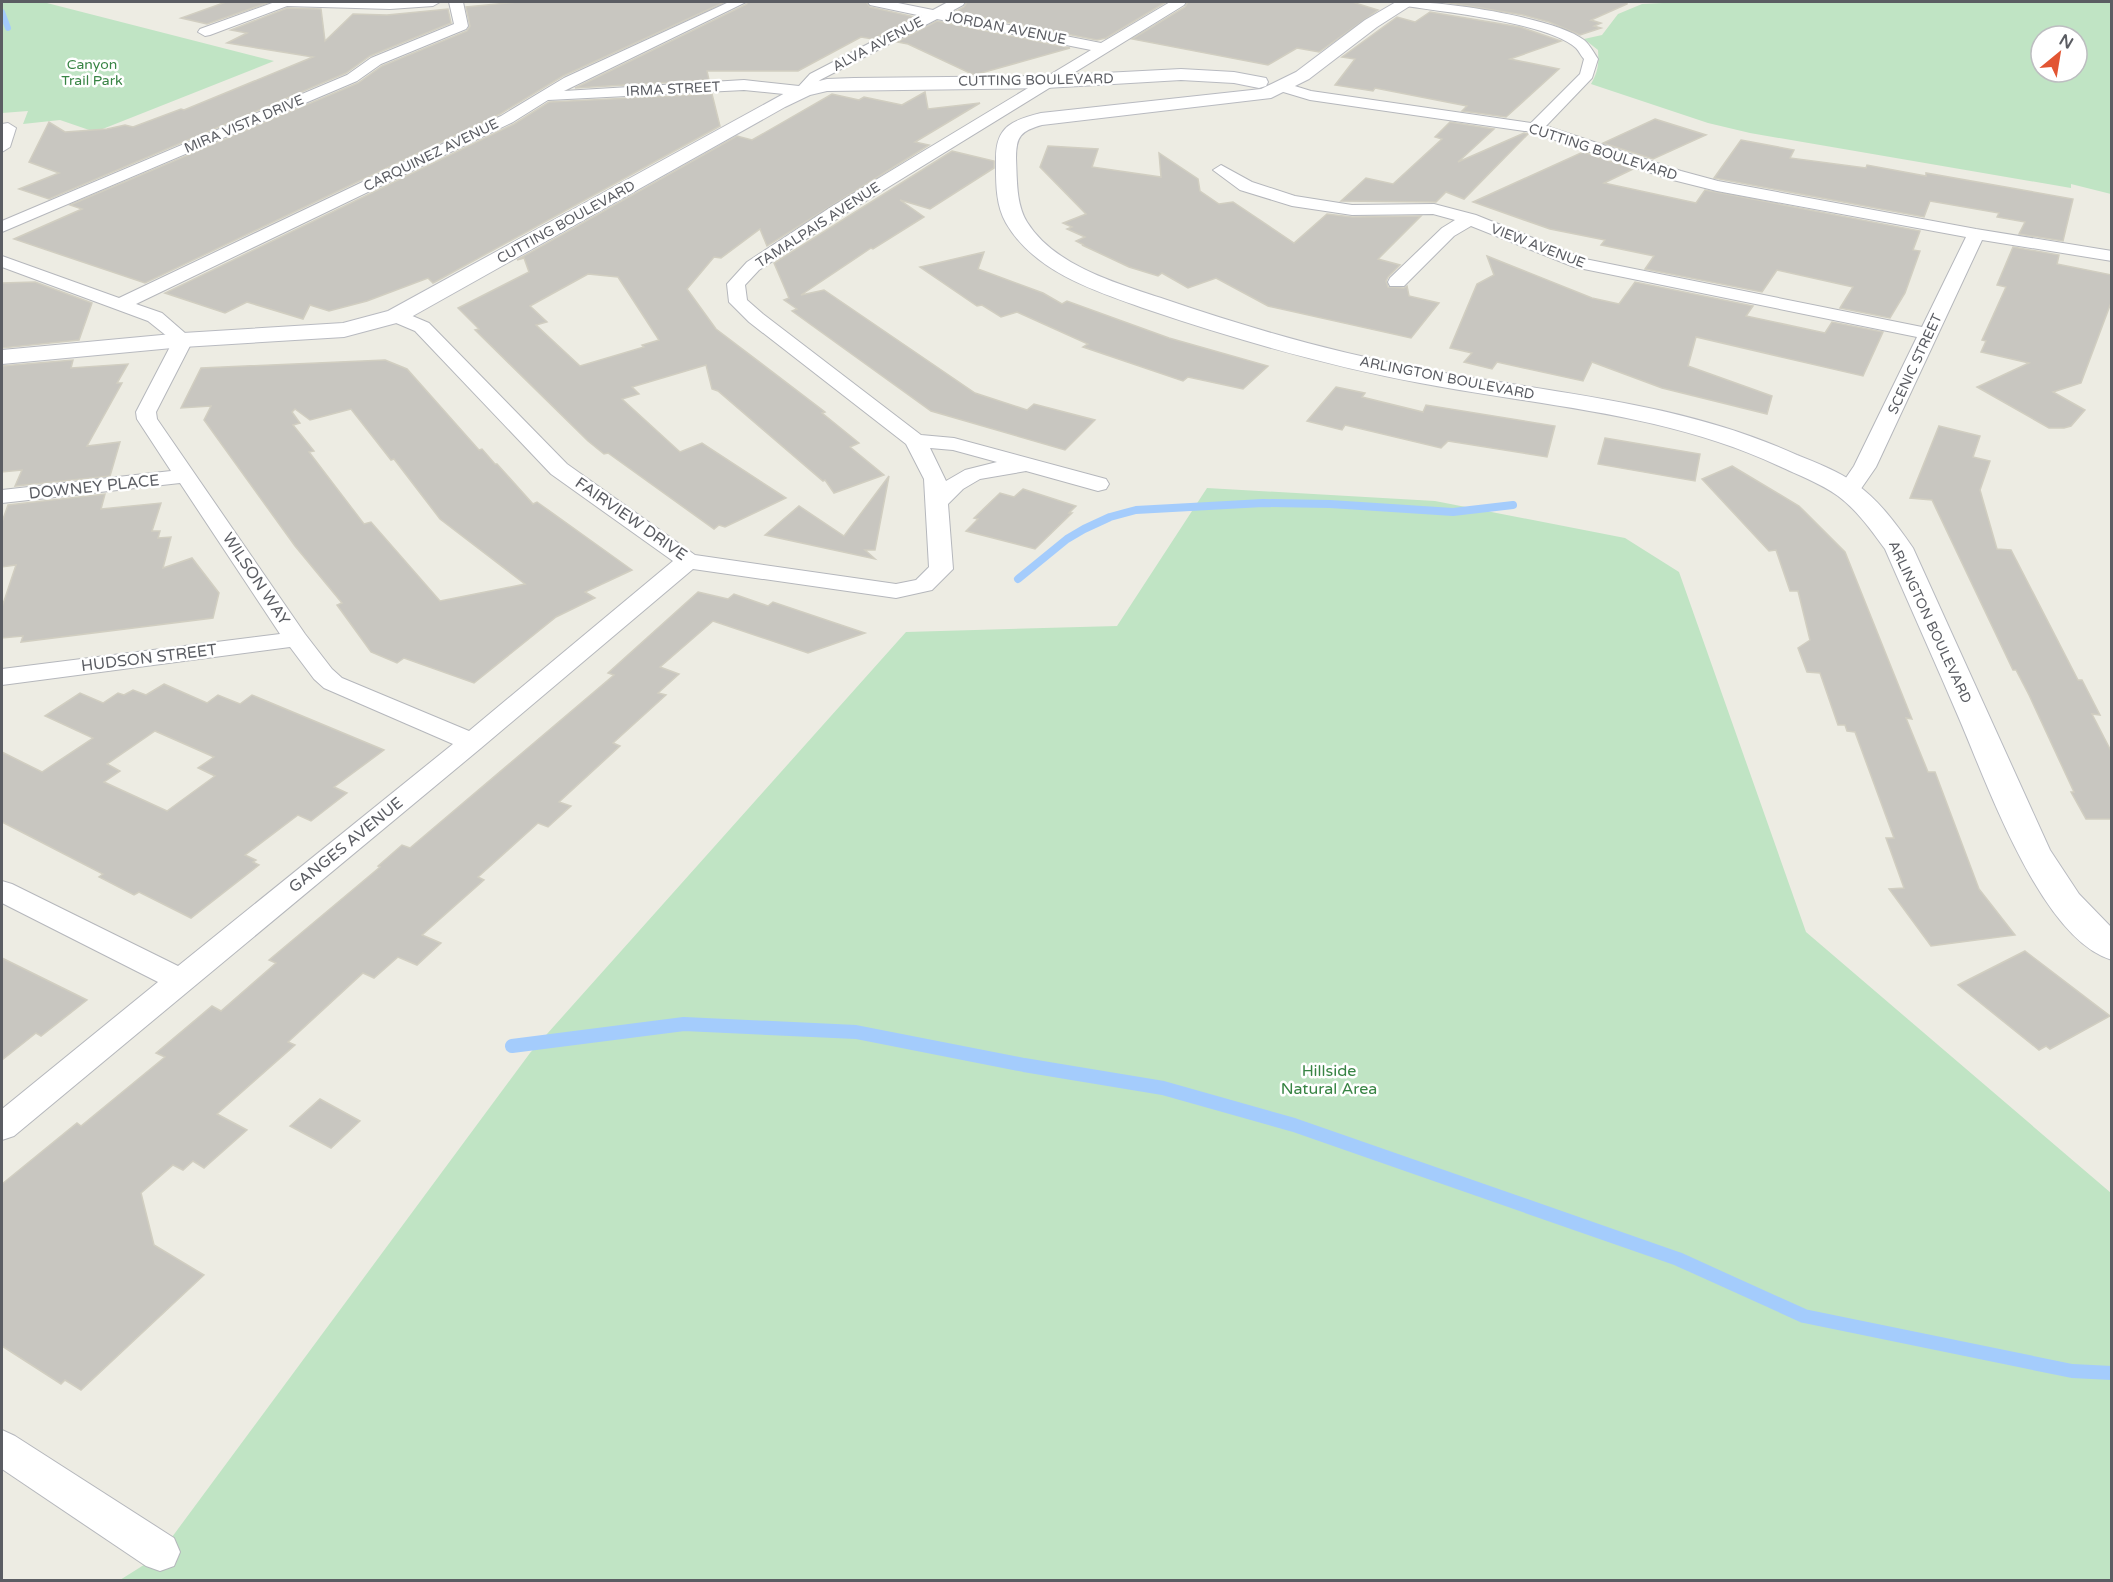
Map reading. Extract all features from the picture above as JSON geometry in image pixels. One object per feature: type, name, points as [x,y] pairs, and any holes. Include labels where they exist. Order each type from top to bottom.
[{"type":"main road","name":"ARLINGTON BOULEVARD","points":[[1407,2],[1383,14],[1285,88],[1264,94],[1059,117],[1028,122],[1017,128],[1007,139],[1007,191],[1015,219],[1030,240],[1063,266],[1106,286],[1184,314],[1276,342],[1418,376],[1602,406],[1692,424],[1731,435],[1779,454],[1848,491],[1881,523],[1899,548],[2033,850],[2056,891],[2100,939],[2112,947]]},
{"type":"main road","name":"CUTTING BOULEVARD","points":[[2,357],[183,340],[344,330],[396,316],[803,91],[827,85],[1047,82],[1186,75],[1221,76],[1285,88]]},
{"type":"street","points":[[205,32],[284,2],[390,5],[433,2]]},
{"type":"street","name":"MIRA VISTA DRIVE","points":[[2,227],[352,78],[376,62],[461,26],[456,2]]},
{"type":"street","name":"CARQUINEZ AVENUE","points":[[121,304],[507,119],[569,81],[739,2]]},
{"type":"street","name":"JORDAN AVENUE","points":[[875,2],[1103,48]]},
{"type":"street","name":"ALVA AVENUE","points":[[803,91],[815,77],[958,2]]},
{"type":"street","name":"TAMALPAIS AVENUE","points":[[938,509],[934,479],[915,441],[756,318],[738,302],[736,284],[753,266],[837,211],[1179,2]]},
{"type":"street","points":[[1407,2],[1536,26],[1560,34],[1581,45],[1591,59],[1587,75],[1535,128]]},
{"type":"street","name":"IRMA STREET","points":[[543,96],[744,85],[803,91]]},
{"type":"street","name":"CUTTING BOULEVARD","points":[[1285,88],[1310,95],[1535,128],[1675,176],[1717,186],[1976,234],[2112,256]]},
{"type":"street","points":[[2,129],[8,128],[2,147]]},
{"type":"street","name":"VIEW AVENUE","points":[[1221,170],[1246,186],[1292,201],[1352,210],[1434,209],[1470,219],[1580,264],[1930,334]]},
{"type":"street","points":[[1398,282],[1448,232],[1470,219]]},
{"type":"street","name":"SCENIC STREET","points":[[1848,491],[1865,467],[1976,234]]},
{"type":"street","points":[[2,261],[156,318],[183,340]]},
{"type":"street","name":"FAIRVIEW DRIVE","points":[[396,316],[422,327],[559,469],[688,561],[896,591],[924,585],[941,569],[938,509]]},
{"type":"street","name":"WILSON WAY","points":[[183,340],[146,412],[147,419],[296,639],[323,674],[333,683],[472,742]]},
{"type":"street","points":[[915,441],[954,444],[1098,484]]},
{"type":"street","points":[[938,509],[955,484],[972,473],[1032,465]]},
{"type":"street","name":"DOWNEY PLACE","points":[[2,497],[186,476]]},
{"type":"street","name":"GANGES AVENUE","points":[[2,1127],[472,742],[688,561]]},
{"type":"street","name":"HUDSON STREET","points":[[2,677],[296,639]]},
{"type":"street","points":[[2,891],[180,980]]},
{"type":"street","points":[[2,1448],[160,1552]]},
{"type":"green space","name":"Canyon Trail Park","points":[[2,2],[43,2],[274,61],[95,132],[60,120],[23,124],[28,111],[2,113]]},
{"type":"green space","points":[[1684,2],[2111,2],[2111,194],[2071,184],[2071,188],[1750,133],[1708,123],[1591,84],[1598,68],[1598,50],[1584,39],[1602,35],[1618,14],[1642,4]]},
{"type":"green space","name":"Hillside Natural Area","points":[[1207,488],[1435,501],[1625,538],[1679,572],[1806,932],[2111,1193],[2111,1580],[120,1580],[158,1556],[530,1053],[906,632],[1117,626]]},
{"type":"building","points":[[226,2],[270,2],[207,24],[181,18]]},
{"type":"building","points":[[517,2],[725,2],[563,76],[500,114],[145,283],[14,239],[82,209],[70,205],[358,83],[382,66],[467,31],[470,26],[466,7]]},
{"type":"building","points":[[748,2],[866,2],[870,7],[915,17],[873,39],[861,37],[798,71],[707,71],[709,80],[575,88],[747,4]]},
{"type":"building","points":[[967,2],[1166,2],[1106,38],[1097,40],[955,12],[964,7]]},
{"type":"building","points":[[1188,2],[1352,2],[1378,10],[1319,52],[1297,48],[1268,65],[1132,39],[1185,7]]},
{"type":"building","points":[[1444,2],[1627,2],[1627,4],[1591,20],[1601,23],[1594,26],[1601,28],[1580,35],[1549,22],[1523,15]]},
{"type":"building","points":[[287,8],[321,9],[325,41],[353,14],[387,15],[448,9],[451,23],[370,56],[346,73],[49,199],[19,189],[59,173],[29,162],[49,122],[65,132],[107,129],[125,125],[133,127],[181,109],[184,110],[313,57],[227,43],[247,33],[231,30]]},
{"type":"building","points":[[1430,12],[1520,27],[1561,41],[1510,59],[1559,69],[1506,117],[1462,111],[1467,106],[1375,88],[1373,91],[1335,85],[1355,59],[1342,57],[1397,17],[1415,22]]},
{"type":"building","points":[[937,21],[1070,48],[974,75],[908,44],[897,42]]},
{"type":"building","points":[[925,92],[928,109],[980,103],[915,142],[929,145],[767,246],[760,229],[721,258],[714,257],[687,289],[716,329],[825,412],[822,413],[859,443],[850,447],[884,475],[834,493],[825,480],[823,481],[718,391],[712,389],[706,365],[632,387],[639,394],[622,399],[680,452],[702,443],[786,498],[725,527],[719,525],[714,529],[588,441],[475,330],[479,329],[458,308],[529,272],[524,258],[517,260],[737,136],[752,140],[832,94],[859,100],[864,97],[902,105]],"holes":[[[588,274],[618,277],[659,340],[642,345],[644,347],[580,366],[536,325],[547,322],[530,306]]]},
{"type":"building","points":[[712,94],[720,126],[433,283],[428,278],[367,301],[329,311],[310,305],[303,319],[247,302],[225,313],[165,293],[514,124],[549,102]]},
{"type":"building","points":[[1655,119],[1706,135],[1653,159],[1603,143]]},
{"type":"building","points":[[1450,122],[1494,129],[1458,162],[1524,133],[1528,134],[1464,199],[1446,192],[1436,202],[1341,201],[1366,178],[1393,184],[1442,139],[1435,137]]},
{"type":"building","points":[[1741,140],[1794,150],[1790,158],[1866,168],[1867,165],[1926,176],[1926,173],[2073,199],[2063,241],[2019,234],[2025,222],[1997,217],[1999,213],[1930,201],[1924,217],[1714,178]]},
{"type":"building","points":[[1048,146],[1098,149],[1092,167],[1161,177],[1159,153],[1198,179],[1200,191],[1219,204],[1233,202],[1294,243],[1327,214],[1352,217],[1421,216],[1378,259],[1400,265],[1388,277],[1386,281],[1388,287],[1404,288],[1407,286],[1409,296],[1439,303],[1411,338],[1268,306],[1216,278],[1188,288],[1162,273],[1158,276],[1129,267],[1082,245],[1084,245],[1076,241],[1085,237],[1067,229],[1072,227],[1063,223],[1086,214],[1040,167]]},
{"type":"building","points":[[952,151],[994,161],[994,168],[930,209],[900,200],[924,217],[873,249],[871,248],[801,295],[824,290],[975,393],[1027,410],[1034,404],[1095,420],[1065,450],[931,411],[792,311],[797,309],[784,300],[789,298],[774,263]]},
{"type":"building","points":[[1583,152],[1633,169],[1604,183],[1696,203],[1705,190],[1920,231],[1913,250],[1920,251],[1905,293],[1890,318],[1840,308],[1853,287],[1777,270],[1762,292],[1645,269],[1654,256],[1601,245],[1605,240],[1550,229],[1473,202]]},
{"type":"building","points":[[2013,247],[2059,255],[2057,264],[2112,275],[2112,300],[2081,383],[2053,392],[2085,410],[2071,426],[2049,428],[1977,387],[2029,363],[1981,352],[1986,341],[1982,340],[2006,287],[1997,285]]},
{"type":"building","points":[[984,252],[978,269],[1043,293],[1062,304],[1067,301],[1169,338],[1268,366],[1243,389],[1188,377],[1183,381],[1083,347],[1088,344],[1017,312],[1001,317],[982,305],[977,306],[920,267]]},
{"type":"building","points":[[1487,256],[1592,298],[1619,304],[1635,282],[1753,306],[1746,316],[1825,333],[1832,322],[1883,332],[1863,376],[1696,337],[1688,366],[1772,396],[1767,414],[1662,388],[1592,362],[1583,381],[1497,362],[1492,369],[1464,362],[1472,353],[1450,348],[1477,284],[1494,275]]},
{"type":"building","points":[[35,282],[92,303],[79,340],[2,348],[2,283]]},
{"type":"building","points":[[73,360],[71,368],[128,364],[117,383],[122,383],[87,446],[120,442],[110,476],[15,486],[22,470],[2,472],[2,366]]},
{"type":"building","points":[[385,360],[407,369],[479,450],[482,449],[497,464],[533,504],[537,502],[632,570],[585,592],[595,598],[556,617],[474,683],[404,658],[397,663],[371,652],[337,605],[342,603],[295,546],[204,420],[211,406],[181,408],[201,368]],"holes":[[[295,409],[310,420],[351,409],[391,460],[394,459],[440,519],[525,584],[440,601],[371,522],[364,524],[309,452],[314,451],[293,425],[300,423],[292,412]]]},
{"type":"building","points":[[1336,387],[1365,393],[1362,397],[1423,412],[1426,405],[1555,426],[1547,457],[1448,441],[1441,448],[1345,425],[1342,430],[1307,421]]},
{"type":"building","points":[[1939,426],[1980,436],[1973,457],[1990,461],[1980,490],[1997,549],[2011,550],[2078,680],[2082,680],[2100,715],[2092,714],[2112,753],[2112,819],[2086,819],[2071,792],[2074,792],[2029,695],[2016,670],[2013,670],[1932,500],[1910,498]]},
{"type":"building","points":[[1605,438],[1700,454],[1695,481],[1598,464]]},
{"type":"building","points":[[1732,466],[1799,506],[1845,552],[1912,719],[1906,718],[1928,772],[1935,772],[1979,889],[2015,935],[1931,946],[1889,889],[1904,888],[1886,838],[1894,838],[1855,732],[1847,731],[1845,725],[1838,725],[1820,673],[1807,672],[1798,648],[1810,640],[1798,591],[1790,591],[1776,550],[1769,551],[1702,479]]},
{"type":"building","points":[[889,476],[875,550],[865,550],[875,559],[765,535],[799,506],[844,536]]},
{"type":"building","points":[[1023,489],[1076,506],[1069,513],[1072,513],[1035,549],[966,531],[978,519],[974,518],[1000,493],[1014,497]]},
{"type":"building","points":[[105,494],[101,509],[161,503],[152,531],[160,531],[158,538],[171,537],[163,568],[192,558],[219,593],[213,618],[21,642],[23,636],[2,638],[2,607],[16,565],[2,567],[2,522],[8,505]]},
{"type":"building","points":[[698,592],[728,599],[734,594],[768,606],[773,602],[865,633],[808,653],[713,621],[660,667],[679,674],[658,693],[666,695],[613,743],[620,746],[559,802],[571,806],[548,827],[538,823],[478,877],[484,880],[422,935],[441,943],[417,965],[398,957],[374,978],[363,973],[288,1042],[295,1045],[217,1114],[247,1130],[204,1168],[193,1161],[183,1170],[173,1165],[141,1193],[154,1245],[204,1275],[81,1390],[65,1380],[61,1384],[2,1346],[2,1184],[77,1123],[81,1126],[165,1057],[156,1053],[212,1006],[221,1011],[276,963],[269,960],[380,867],[378,866],[402,845],[410,848],[614,675],[608,673]]},
{"type":"building","points":[[164,684],[207,703],[218,695],[240,704],[252,695],[384,750],[334,787],[347,793],[311,821],[298,815],[245,855],[256,860],[253,862],[259,865],[191,918],[139,892],[134,895],[99,877],[103,874],[2,822],[2,752],[42,772],[93,738],[45,716],[80,693],[103,703],[118,693],[124,695],[133,690],[146,695]],"holes":[[[155,731],[214,757],[198,768],[215,776],[167,811],[104,782],[120,771],[107,764]]]},
{"type":"building","points":[[2025,951],[2110,1016],[2050,1049],[2046,1046],[2039,1050],[1958,985]]},
{"type":"building","points":[[2,958],[87,1000],[41,1036],[36,1033],[2,1060]]},
{"type":"building","points":[[320,1099],[360,1121],[331,1148],[290,1126]]},
{"type":"waterway","points":[[2,12],[8,28]]},
{"type":"waterway","points":[[1018,579],[1067,539],[1084,529],[1110,517],[1136,510],[1263,503],[1330,504],[1453,512],[1513,505]]},
{"type":"waterway","points":[[512,1046],[684,1024],[856,1032],[1024,1065],[1163,1088],[1294,1125],[1678,1259],[1804,1316],[2072,1371],[2112,1373]]}]
